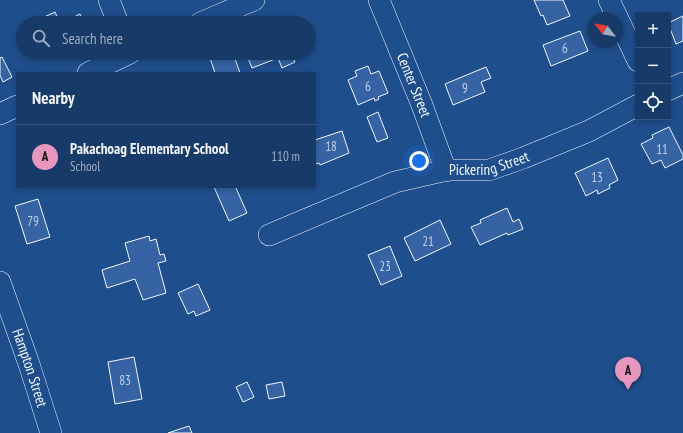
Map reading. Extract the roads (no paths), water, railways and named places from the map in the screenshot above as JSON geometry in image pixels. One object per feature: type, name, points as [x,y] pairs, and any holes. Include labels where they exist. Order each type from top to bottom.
[{"type":"street","points":[[109,0],[115,16]]},
{"type":"street","points":[[216,16],[254,0]]},
{"type":"street","name":"Center Street","points":[[379,0],[422,105],[446,171]]},
{"type":"street","points":[[609,0],[635,55]]},
{"type":"street","points":[[90,72],[115,60]]},
{"type":"street","points":[[671,89],[683,83]]},
{"type":"street","points":[[0,114],[16,106]]},
{"type":"street","name":"Pickering Street","points":[[269,234],[394,182],[446,171],[489,170],[589,131],[635,107]]},
{"type":"street","name":"Hampton Street","points":[[0,282],[30,364],[51,433]]},
{"type":"place","name":"Pakachoag Elementary School","points":[[628,390]]}]
